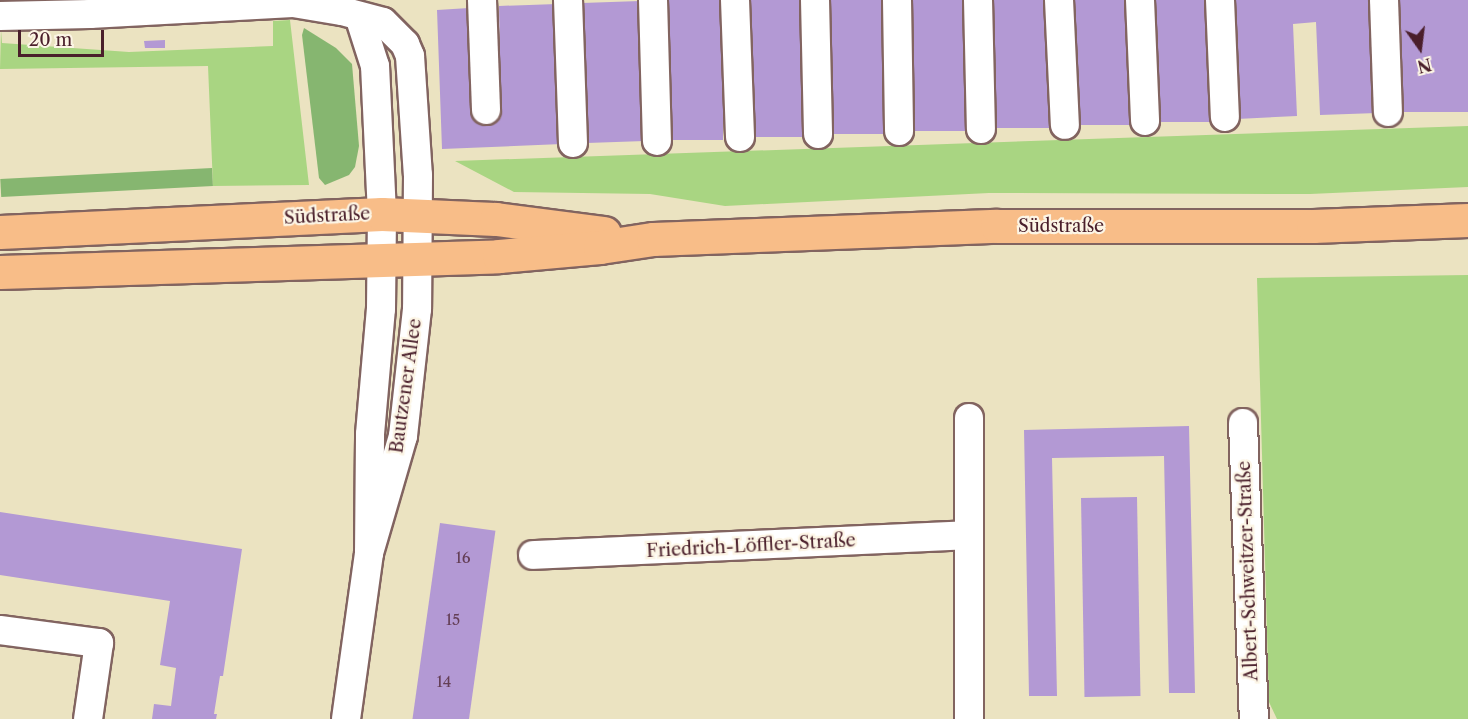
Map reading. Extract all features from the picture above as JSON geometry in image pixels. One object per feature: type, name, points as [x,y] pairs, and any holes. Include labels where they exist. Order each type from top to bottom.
[{"type":"main road","name":"Südstraße","points":[[0,232],[382,214],[496,219],[653,239]]},
{"type":"main road","name":"Südstraße","points":[[0,272],[499,256],[600,247],[653,239],[997,226],[1313,226],[1468,220]]},
{"type":"street","points":[[482,0],[486,110]]},
{"type":"street","points":[[568,0],[573,143]]},
{"type":"street","points":[[652,0],[657,141]]},
{"type":"street","points":[[735,0],[740,137]]},
{"type":"street","points":[[815,0],[818,134]]},
{"type":"street","points":[[897,0],[899,131]]},
{"type":"street","points":[[978,0],[981,129]]},
{"type":"street","points":[[1059,0],[1065,125]]},
{"type":"street","points":[[1140,0],[1145,121]]},
{"type":"street","points":[[1220,0],[1225,117]]},
{"type":"street","points":[[1384,0],[1388,112]]},
{"type":"street","name":"Bautzener Allee","points":[[0,16],[90,14],[294,3],[370,8],[405,44],[410,56],[420,215],[417,309],[403,436],[369,553]]},
{"type":"street","name":"Bautzener Allee","points":[[346,719],[369,553],[370,434],[381,309],[382,214],[370,8]]},
{"type":"street","points":[[969,418],[969,719]]},
{"type":"street","name":"Albert-Schweitzer-Straße","points":[[1243,423],[1254,719]]},
{"type":"street","name":"Friedrich-Löffler-Straße","points":[[533,555],[969,535]]},
{"type":"street","points":[[0,630],[99,643],[88,719]]},
{"type":"green space","points":[[290,20],[309,185],[213,186],[208,66],[0,69],[1,30],[2,43],[129,52],[273,46],[273,21]]},
{"type":"green space","points":[[304,28],[336,48],[352,64],[359,146],[355,167],[349,175],[325,185],[319,178],[302,35]]},
{"type":"green space","points":[[1468,126],[1468,187],[1310,194],[989,193],[725,206],[650,194],[514,192],[455,161]]},
{"type":"green space","points":[[212,168],[213,186],[1,197],[0,179]]},
{"type":"green space","points":[[1468,275],[1468,719],[1277,719],[1269,702],[1257,278]]},
{"type":"building","points":[[667,0],[723,0],[723,140],[667,140]]},
{"type":"building","points":[[748,0],[802,0],[802,137],[748,137]]},
{"type":"building","points":[[828,0],[884,0],[884,134],[828,134]]},
{"type":"building","points":[[910,0],[965,0],[965,131],[910,131]]},
{"type":"building","points":[[990,0],[1049,0],[1049,128],[990,128]]},
{"type":"building","points":[[1074,0],[1131,0],[1131,125],[1074,125]]},
{"type":"building","points":[[1153,0],[1211,0],[1211,122],[1153,122]]},
{"type":"building","points":[[1233,0],[1373,0],[1377,113],[1320,115],[1316,22],[1293,24],[1297,116],[1237,119]]},
{"type":"building","points":[[1397,0],[1468,0],[1468,112],[1397,112]]},
{"type":"building","points":[[640,1],[645,141],[587,143],[582,3]]},
{"type":"building","points":[[557,4],[562,144],[442,149],[437,10],[469,8],[473,119],[501,118],[499,6]]},
{"type":"building","points":[[165,40],[165,48],[145,48],[144,41]]},
{"type":"building","points":[[1189,426],[1195,693],[1169,693],[1164,456],[1052,458],[1057,696],[1029,696],[1024,430]]},
{"type":"building","points":[[1137,497],[1140,696],[1084,697],[1081,498]]},
{"type":"building","points":[[0,512],[242,549],[223,676],[220,676],[214,714],[217,714],[216,719],[152,719],[154,704],[171,706],[176,668],[160,665],[170,601],[0,575]]},
{"type":"building","points":[[440,523],[495,531],[469,719],[412,719]]}]
